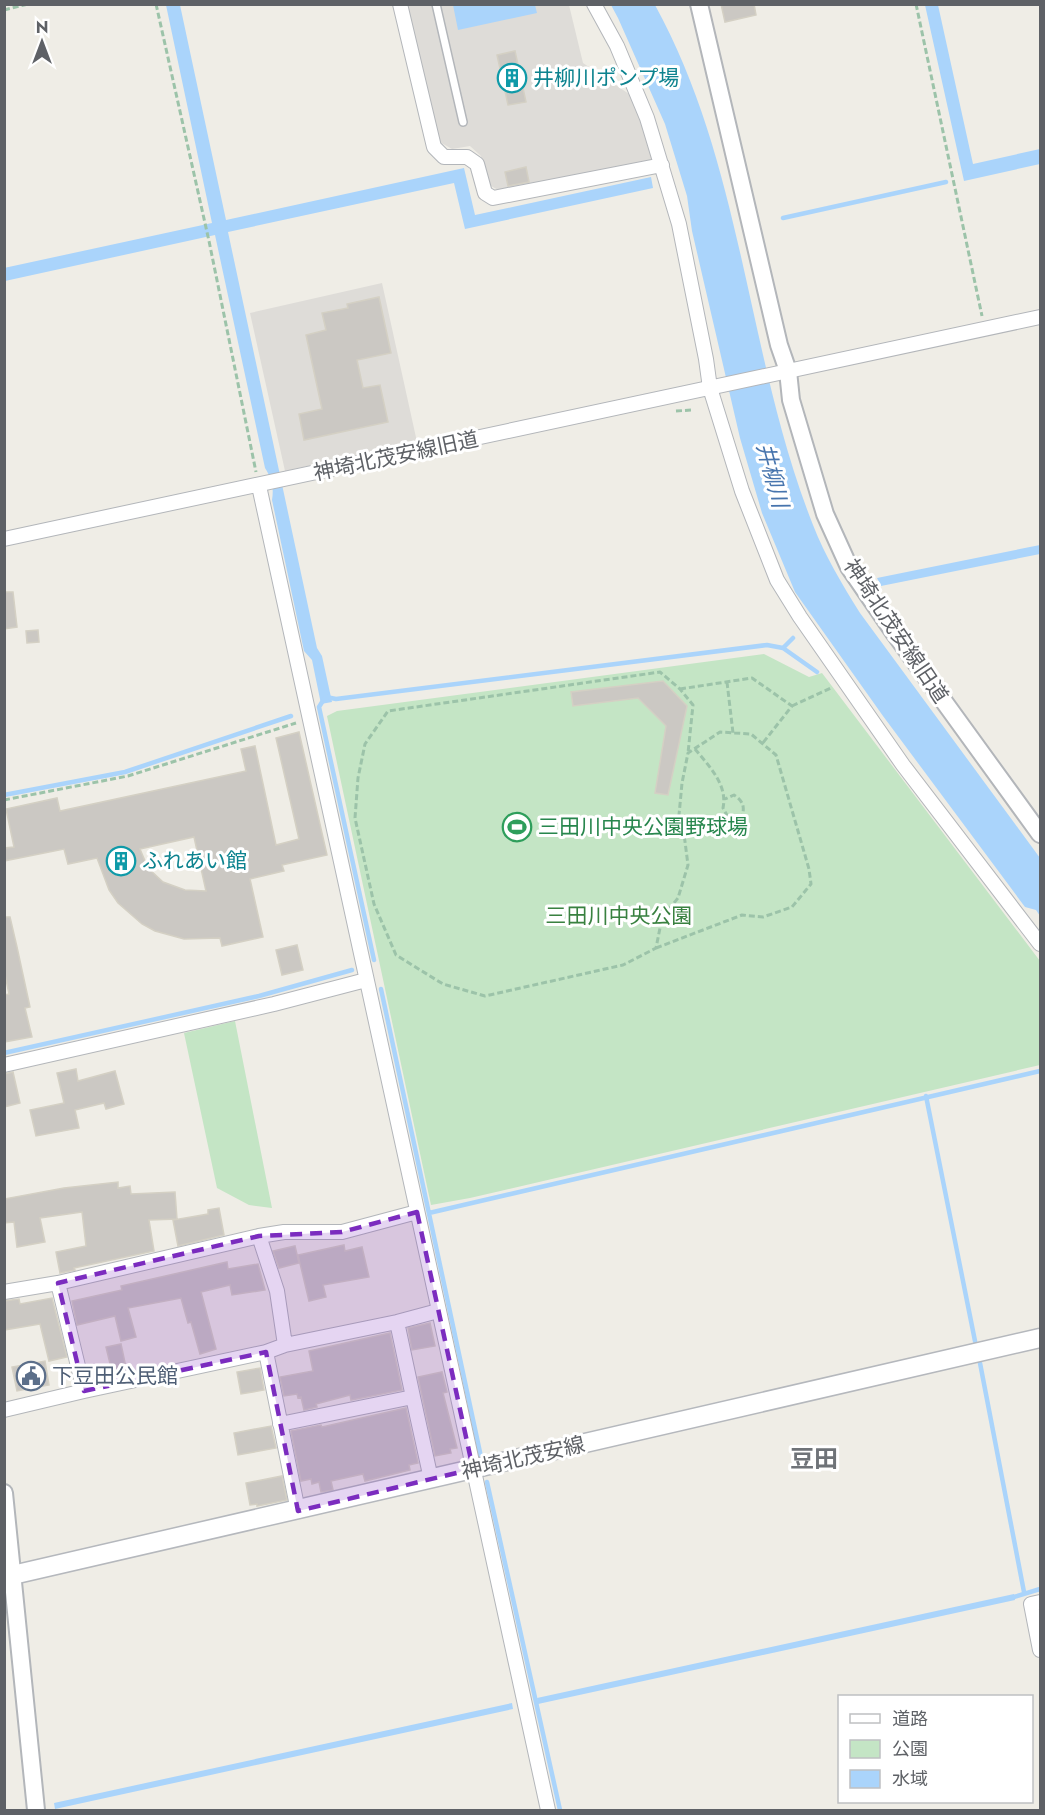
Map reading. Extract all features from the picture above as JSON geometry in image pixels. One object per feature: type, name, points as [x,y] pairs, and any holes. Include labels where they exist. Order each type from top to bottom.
[{"type":"main road","name":"神埼北茂安線","points":[[9,1576],[1041,1338]]},
{"type":"street","points":[[400,4],[434,147],[444,157],[467,157],[477,164],[485,193],[493,198],[662,165]]},
{"type":"street","points":[[594,4],[617,46],[647,118],[662,165],[679,224],[706,359],[716,387],[742,491],[777,580],[800,617],[903,765],[1041,944]]},
{"type":"street","name":"神埼北茂安線旧道","points":[[699,4],[779,345],[781,373],[825,514],[849,567],[1041,834]]},
{"type":"street","points":[[781,373],[1041,317]]},
{"type":"street","name":"神埼北茂安線旧道","points":[[4,539],[781,373]]},
{"type":"street","points":[[270,484],[309,718],[548,1810]]},
{"type":"street","points":[[4,1065],[274,1004],[366,980]]},
{"type":"street","points":[[4,1292],[58,1283],[258,1236],[284,1232],[342,1232],[417,1212]]},
{"type":"street","points":[[258,1236],[277,1291],[285,1345]]},
{"type":"street","points":[[58,1283],[84,1391]]},
{"type":"street","points":[[4,1410],[438,1311]]},
{"type":"street","points":[[397,1322],[431,1479]]},
{"type":"street","points":[[266,1352],[298,1510]]},
{"type":"street","points":[[280,1424],[413,1397]]},
{"type":"street","points":[[4,1493],[9,1576],[36,1810]]},
{"type":"street","points":[[1041,1602],[1031,1604],[1041,1650]]},
{"type":"lane","points":[[436,4],[463,122]]},
{"type":"path","points":[[4,9],[27,4]]},
{"type":"path","points":[[156,4],[204,220],[270,484]]},
{"type":"path","points":[[916,4],[985,330]]},
{"type":"path","points":[[656,948],[662,918],[678,898],[688,865],[683,826],[679,815],[693,705],[680,689],[660,672],[388,711],[365,744],[358,778],[355,818],[374,904],[396,955],[443,984],[485,996],[623,965],[656,948],[742,915],[763,917],[792,907],[811,884],[776,755],[751,734],[720,732],[688,753]]},
{"type":"path","points":[[680,689],[752,678],[792,706]]},
{"type":"path","points":[[762,744],[792,706],[844,681]]},
{"type":"path","points":[[727,682],[732,733]]},
{"type":"path","points":[[4,800],[128,776],[309,718]]},
{"type":"path","points":[[695,749],[715,773],[725,799],[723,808],[728,817],[734,820],[742,817],[744,808],[741,800],[734,795],[725,799]]},
{"type":"highlighted area","points":[[417,1212],[473,1469],[298,1511],[266,1352],[84,1391],[58,1283],[259,1236],[342,1232]]},
{"type":"shaded area","points":[[407,5],[569,5],[583,63],[632,96],[654,161],[504,193],[489,185],[481,156],[470,146],[452,149],[438,141]]},
{"type":"shaded area","points":[[382,283],[417,442],[285,471],[250,313]]},
{"type":"green space","name":"三田川中央公園","points":[[764,654],[809,677],[822,673],[1040,961],[1040,1065],[470,1198],[431,1205],[327,716],[337,711]]},
{"type":"green space","points":[[235,1021],[272,1208],[249,1205],[217,1188],[184,1033]]},
{"type":"water","points":[[166,5],[180,5],[226,220],[464,168],[475,215],[651,177],[653,188],[465,229],[454,183],[228,232],[317,648],[322,656],[332,702],[321,704],[312,660],[304,651],[272,500],[272,484],[265,468],[215,235],[5,281],[4,268],[212,223]]},
{"type":"water","points":[[453,5],[535,5],[537,13],[458,30]]},
{"type":"water","name":"井柳川","points":[[611,5],[655,5],[685,67],[708,131],[726,196],[773,395],[791,460],[813,525],[834,570],[860,613],[1040,858],[1040,916],[1036,910],[1025,907],[883,716],[795,592],[762,513],[740,438],[692,231],[687,196],[665,124]]},
{"type":"water","points":[[925,5],[938,5],[973,164],[1040,149],[1040,164],[964,181]]},
{"type":"water","points":[[1040,545],[1040,554],[881,586],[877,578]]},
{"type":"water","points":[[1014,1594],[1015,1600],[538,1704],[537,1698]]},
{"type":"water","points":[[512,1703],[513,1709],[55,1809],[54,1803]]},
{"type":"building","points":[[721,4],[754,4],[756,15],[725,22]]},
{"type":"building","name":"井柳川ポンプ場","points":[[515,51],[526,102],[508,105],[497,55]]},
{"type":"building","points":[[526,167],[529,182],[508,186],[505,172]]},
{"type":"building","points":[[379,297],[391,353],[357,360],[363,388],[380,385],[388,422],[304,440],[299,414],[322,409],[306,335],[326,330],[322,313],[348,308],[347,304]]},
{"type":"building","points":[[4,592],[13,592],[17,627],[4,629]]},
{"type":"building","points":[[38,630],[39,642],[27,643],[26,631]]},
{"type":"building","points":[[663,681],[687,706],[668,795],[655,793],[666,726],[638,698],[573,706],[571,692]]},
{"type":"building","name":"ふれあい館","points":[[299,732],[327,855],[282,865],[284,871],[250,879],[263,937],[222,946],[220,938],[184,939],[155,931],[142,924],[118,903],[109,890],[97,858],[68,864],[64,849],[4,861],[4,848],[14,847],[6,809],[57,798],[60,811],[246,771],[241,749],[255,746],[276,845],[299,839],[276,738]],"holes":[[[194,837],[206,891],[185,890],[163,882],[148,868],[140,849]]]},
{"type":"building","points":[[4,917],[10,917],[30,1007],[25,1008],[32,1037],[4,1042],[4,995],[9,994],[4,970]]},
{"type":"building","points":[[297,945],[303,970],[282,975],[276,950]]},
{"type":"building","points":[[76,1069],[78,1081],[115,1071],[124,1104],[106,1109],[104,1103],[75,1110],[79,1128],[36,1136],[30,1110],[64,1103],[57,1073]]},
{"type":"building","points":[[13,1072],[20,1103],[4,1107],[4,1074]]},
{"type":"building","points":[[118,1182],[118,1188],[130,1186],[131,1194],[175,1192],[177,1219],[149,1220],[154,1251],[60,1273],[56,1252],[86,1246],[82,1212],[40,1218],[45,1242],[17,1247],[14,1222],[4,1223],[4,1199],[64,1188]]},
{"type":"building","points":[[219,1208],[224,1235],[178,1246],[173,1220],[208,1214],[208,1210]]},
{"type":"building","points":[[344,1245],[345,1251],[362,1247],[369,1277],[323,1285],[326,1297],[309,1301],[298,1255]]},
{"type":"building","points":[[295,1246],[299,1263],[279,1268],[273,1251]]},
{"type":"building","points":[[227,1262],[228,1269],[258,1264],[265,1290],[232,1295],[230,1285],[201,1292],[216,1349],[200,1354],[181,1298],[128,1308],[136,1337],[121,1341],[115,1316],[77,1325],[72,1301],[122,1290],[121,1286]]},
{"type":"building","points":[[52,1298],[67,1357],[49,1361],[40,1324],[4,1330],[4,1301],[19,1299],[20,1304]]},
{"type":"building","points":[[430,1323],[435,1346],[412,1350],[408,1328]]},
{"type":"building","points":[[390,1333],[402,1390],[351,1400],[350,1395],[316,1404],[317,1407],[304,1410],[301,1397],[298,1398],[297,1394],[284,1396],[280,1377],[313,1371],[309,1351]]},
{"type":"building","points":[[121,1344],[127,1372],[113,1376],[106,1347]]},
{"type":"building","name":"下豆田公民館","points":[[45,1361],[49,1385],[17,1391],[12,1367]]},
{"type":"building","points":[[260,1368],[264,1390],[241,1394],[237,1372]]},
{"type":"building","points":[[442,1372],[447,1392],[443,1393],[457,1448],[450,1449],[451,1453],[435,1456],[418,1377]]},
{"type":"building","points":[[406,1408],[418,1463],[409,1465],[410,1470],[365,1481],[363,1474],[331,1481],[333,1490],[321,1492],[319,1482],[312,1484],[311,1479],[301,1481],[291,1431],[321,1425],[322,1427]]},
{"type":"building","points":[[271,1426],[276,1448],[238,1455],[234,1433]]},
{"type":"building","points":[[282,1476],[287,1500],[257,1506],[257,1504],[250,1505],[246,1483]]},
{"type":"waterway","points":[[783,218],[946,182]]},
{"type":"waterway","points":[[326,697],[336,699],[767,645],[783,648],[793,638]]},
{"type":"waterway","points":[[783,648],[817,672]]},
{"type":"waterway","points":[[324,699],[319,707],[374,960]]},
{"type":"waterway","points":[[4,795],[125,772],[291,716]]},
{"type":"waterway","points":[[4,1053],[259,996],[352,970]]},
{"type":"waterway","points":[[381,989],[481,1457]]},
{"type":"waterway","points":[[429,1213],[1040,1071]]},
{"type":"waterway","points":[[926,1096],[975,1341]]},
{"type":"waterway","points":[[980,1363],[1024,1592]]},
{"type":"waterway","points":[[487,1482],[560,1810]]},
{"type":"waterway","points":[[1014,1597],[1040,1589]]},
{"type":"place","name":"井柳川ポンプ場","points":[[512,78]]},
{"type":"place","name":"三田川中央公園野球場","points":[[517,827]]},
{"type":"place","name":"ふれあい館","points":[[121,861]]},
{"type":"place","name":"下豆田公民館","points":[[31,1376]]},
{"type":"district","name":"豆田","points":[[814,1459]]}]
